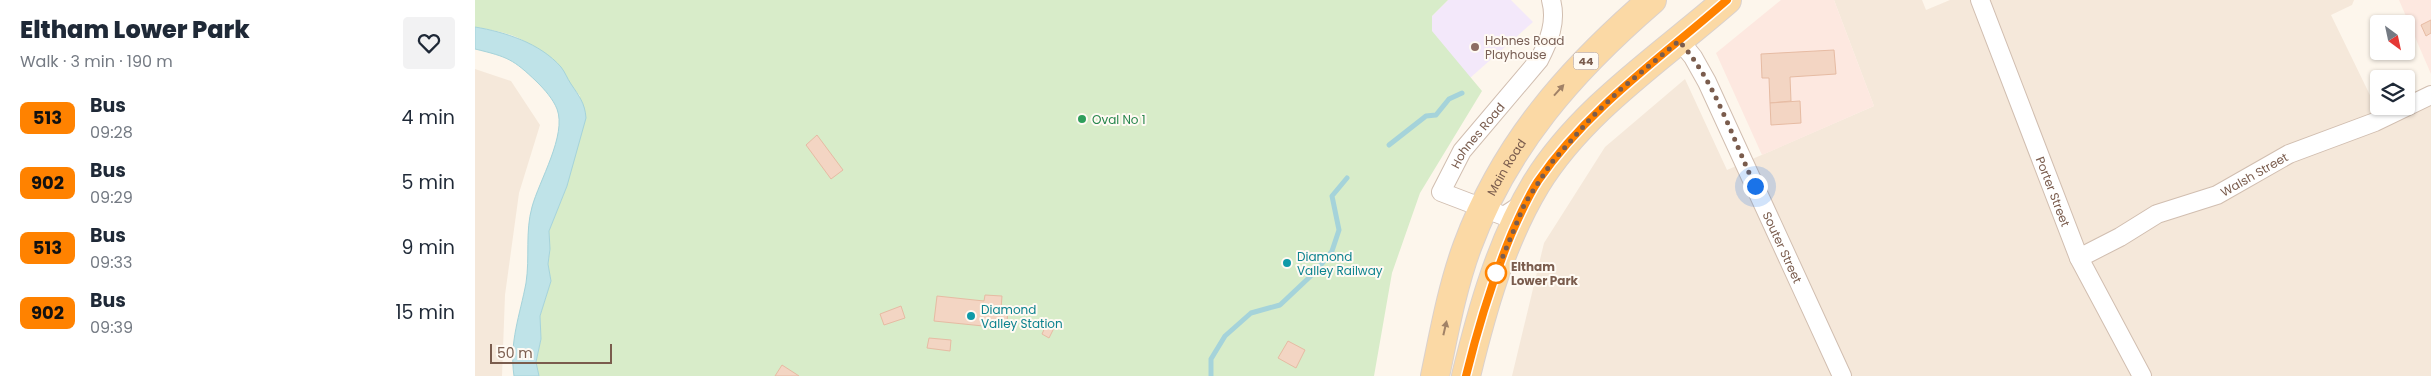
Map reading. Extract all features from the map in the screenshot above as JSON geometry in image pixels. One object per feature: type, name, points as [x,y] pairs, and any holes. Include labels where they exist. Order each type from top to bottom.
[{"type":"main road","name":"Main Road","points":[[1435,376],[1454,289],[1467,247],[1483,209],[1507,162],[1553,97],[1604,42],[1653,0]]},
{"type":"main road","points":[[1467,376],[1489,294],[1525,203],[1552,162],[1590,119],[1621,89],[1727,0]]},
{"type":"street","name":"Hohnes Road","points":[[1525,203],[1504,216],[1441,192],[1462,151],[1539,60],[1548,42],[1553,25],[1551,0]]},
{"type":"street","name":"Porter Street","points":[[1980,0],[2079,258],[2142,376]]},
{"type":"street","name":"Souter Street","points":[[1679,41],[1693,58],[1707,82],[1842,376]]},
{"type":"street","name":"Walsh Street","points":[[2079,258],[2120,237],[2157,214],[2217,195],[2289,154],[2375,122],[2431,95]]},
{"type":"shaded area","name":"Hohnes Road Playhouse","points":[[1448,0],[1511,0],[1533,22],[1470,78],[1431,31],[1432,16]]},
{"type":"shaded area","points":[[1781,0],[1834,0],[1874,106],[1762,155],[1716,53]]},
{"type":"shaded area","points":[[1834,0],[1922,0],[1926,10],[1950,0],[2354,0],[2352,5],[2331,15],[2370,95],[2370,115],[2380,115],[2384,124],[2404,115],[2415,115],[2415,110],[2431,103],[2431,376],[1512,376],[1544,243],[1605,147],[1685,79],[1727,170],[1874,106]]},
{"type":"shaded area","points":[[2399,0],[2431,0],[2431,74],[2415,37],[2415,15],[2405,15]]},
{"type":"shaded area","points":[[475,69],[511,81],[540,125],[519,193],[505,295],[502,376],[475,376]]},
{"type":"green space","points":[[475,0],[1448,0],[1432,16],[1432,31],[1482,91],[1420,193],[1392,273],[1374,376],[539,376],[536,362],[541,339],[540,316],[551,281],[548,264],[550,249],[549,231],[567,186],[580,96],[555,68],[527,43],[509,34],[475,27]]},
{"type":"water","points":[[475,27],[521,40],[543,51],[553,59],[562,69],[579,96],[586,118],[567,186],[549,231],[550,249],[548,264],[551,281],[540,316],[541,339],[536,362],[539,376],[514,376],[513,352],[526,283],[530,216],[535,196],[555,145],[559,120],[557,109],[540,85],[522,68],[503,57],[475,49]]},
{"type":"building","points":[[2431,20],[2431,33],[2426,36],[2421,25]]},
{"type":"building","points":[[1834,50],[1836,74],[1790,77],[1791,101],[1770,103],[1769,78],[1762,78],[1761,54]]},
{"type":"building","points":[[1800,101],[1801,123],[1771,125],[1770,103]]},
{"type":"building","points":[[817,135],[843,170],[831,179],[806,145]]},
{"type":"building","name":"Diamond Valley Station","points":[[985,295],[1002,296],[1001,309],[1008,310],[1007,322],[1004,322],[1003,328],[934,321],[937,296],[984,301]]},
{"type":"building","points":[[901,306],[905,318],[884,325],[880,314]]},
{"type":"building","points":[[1047,323],[1055,326],[1049,338],[1042,334]]},
{"type":"building","points":[[929,338],[951,340],[950,351],[927,348]]},
{"type":"building","points":[[1288,341],[1305,350],[1296,368],[1278,358]]},
{"type":"building","points":[[782,365],[796,374],[799,376],[775,376]]},
{"type":"waterway","points":[[1389,145],[1426,116],[1436,115],[1449,99],[1462,93]]},
{"type":"waterway","points":[[1211,376],[1211,359],[1225,336],[1251,313],[1280,305],[1315,272],[1332,251],[1339,230],[1332,196],[1347,178]]},
{"type":"bus line","name":"513","points":[[1466,376],[1480,318],[1497,269],[1525,203],[1537,182],[1570,140],[1621,89],[1727,0]]},
{"type":"place","name":"Hohnes Road Playhouse","points":[[1475,47]]},
{"type":"place","name":"Oval No 1","points":[[1082,119]]},
{"type":"place","name":"Diamond Valley Railway","points":[[1287,263]]},
{"type":"place","name":"Eltham Lower Park","points":[[1496,273]]},
{"type":"place","name":"Diamond Valley Station","points":[[971,316]]},
{"type":"route","points":[[1496,273],[1525,203],[1537,182],[1552,162],[1570,140],[1621,89],[1679,41],[1693,58],[1707,82],[1755,186]]}]
